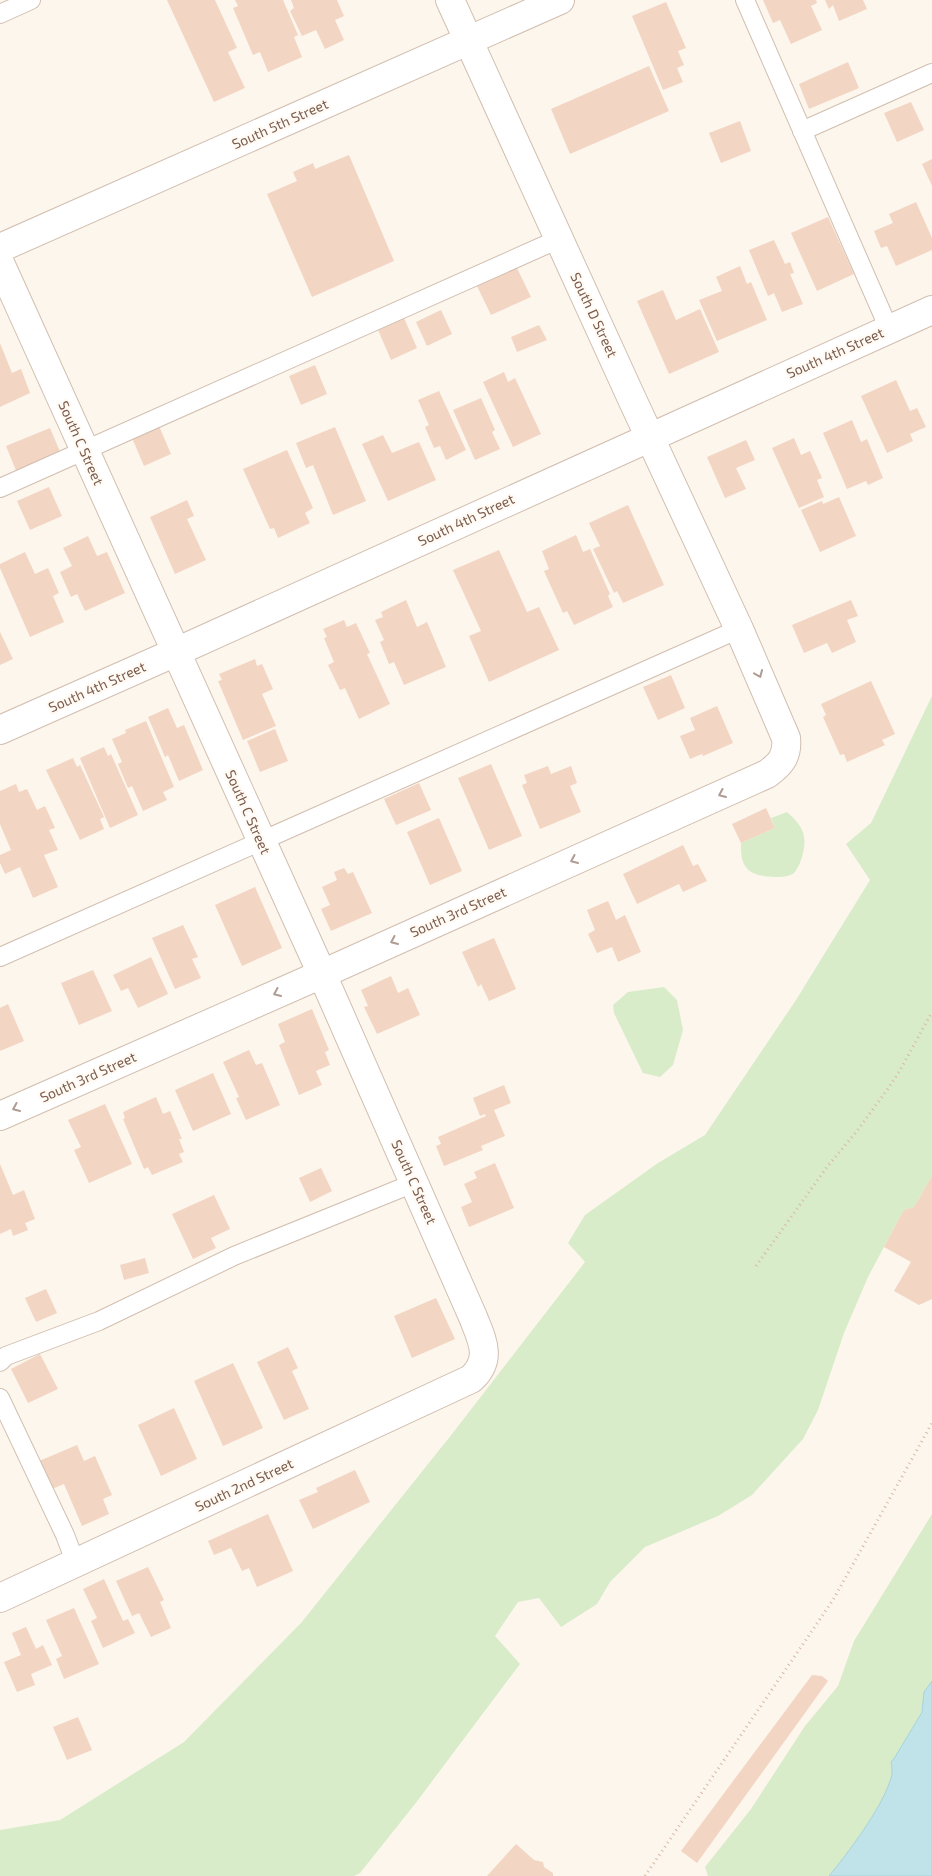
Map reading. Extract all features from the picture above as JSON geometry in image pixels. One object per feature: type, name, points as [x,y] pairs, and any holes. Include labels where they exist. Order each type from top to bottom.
[{"type":"street","name":"South D Street","points":[[450,0],[740,629]]},
{"type":"street","name":"South 5th Street","points":[[0,248],[560,0]]},
{"type":"street","name":"South C Street","points":[[0,264],[322,974],[473,1317],[484,1346],[483,1364]]},
{"type":"street","name":"South 4th Street","points":[[0,730],[932,310]]},
{"type":"street","name":"South 3rd Street","points":[[0,1116],[322,974],[766,774],[777,767],[784,758],[787,748],[786,738],[740,629]]},
{"type":"street","name":"South 2nd Street","points":[[0,1598],[471,1379],[479,1372],[483,1364]]},
{"type":"lane","points":[[0,14],[31,0]]},
{"type":"lane","points":[[745,0],[889,329]]},
{"type":"lane","points":[[802,131],[932,73]]},
{"type":"lane","points":[[0,488],[559,239]]},
{"type":"lane","points":[[0,957],[740,629]]},
{"type":"lane","points":[[0,1362],[6,1356],[99,1321],[234,1256],[414,1183]]},
{"type":"lane","points":[[0,1398],[65,1535],[76,1564]]},
{"type":"path","points":[[756,1266],[827,1167],[887,1090],[932,1012]]},
{"type":"path","points":[[645,1876],[833,1600],[932,1423]]},
{"type":"green space","points":[[932,696],[932,1176],[914,1207],[904,1210],[868,1277],[844,1333],[818,1410],[803,1439],[752,1495],[718,1516],[645,1547],[610,1582],[597,1604],[561,1627],[539,1598],[518,1602],[495,1636],[520,1664],[415,1804],[360,1873],[354,1876],[0,1876],[0,1830],[60,1820],[184,1742],[301,1623],[452,1434],[585,1262],[568,1243],[585,1215],[658,1163],[705,1135],[796,1000],[870,880],[846,844],[871,823]]},
{"type":"green space","points":[[787,812],[800,826],[804,837],[804,851],[797,870],[787,876],[775,877],[759,875],[748,870],[742,860],[741,843],[775,828],[771,818]]},
{"type":"green space","points":[[664,987],[677,1000],[683,1030],[673,1065],[660,1077],[643,1073],[614,1013],[613,1005],[628,992]]},
{"type":"green space","points":[[932,1514],[932,1681],[924,1692],[922,1711],[891,1762],[891,1778],[886,1792],[872,1817],[829,1876],[708,1876],[705,1867],[751,1809],[805,1726],[838,1686],[854,1641]]},
{"type":"water","points":[[932,1681],[932,1876],[829,1876],[872,1817],[886,1792],[891,1778],[891,1762],[922,1712],[924,1692]]},
{"type":"building","points":[[167,0],[215,0],[237,48],[228,52],[245,88],[214,102]]},
{"type":"building","points":[[235,0],[283,0],[298,35],[294,37],[302,57],[268,72],[260,52],[253,55],[233,8],[238,6]]},
{"type":"building","points":[[291,0],[337,0],[344,16],[335,20],[344,40],[325,49],[316,30],[302,36],[290,11],[294,8]]},
{"type":"building","points":[[763,0],[816,0],[817,3],[811,6],[822,30],[791,44],[780,20],[773,23]]},
{"type":"building","points":[[825,0],[863,0],[867,9],[839,21],[833,5],[829,9]]},
{"type":"building","points":[[666,2],[686,48],[678,51],[684,65],[677,68],[683,82],[663,90],[632,16]]},
{"type":"building","points":[[848,62],[859,88],[809,109],[799,84]]},
{"type":"building","points":[[649,66],[669,111],[570,154],[551,109]]},
{"type":"building","points":[[911,102],[924,130],[897,142],[884,113]]},
{"type":"building","points":[[740,121],[751,151],[721,163],[709,133]]},
{"type":"building","points":[[349,155],[394,261],[312,297],[267,194],[297,181],[293,172],[313,163],[315,169]]},
{"type":"building","points":[[932,159],[932,186],[922,164]]},
{"type":"building","points":[[916,202],[932,238],[932,250],[896,266],[887,246],[881,248],[874,231],[893,223],[889,214]]},
{"type":"building","points":[[828,217],[854,274],[817,291],[791,233]]},
{"type":"building","points":[[774,240],[785,264],[790,262],[794,273],[790,274],[803,304],[782,312],[774,293],[768,296],[749,250]]},
{"type":"building","points":[[516,266],[531,297],[491,315],[476,284]]},
{"type":"building","points":[[740,266],[747,284],[751,282],[767,320],[717,341],[699,300],[722,291],[716,277]]},
{"type":"building","points":[[663,290],[676,320],[700,309],[719,352],[669,374],[637,301]]},
{"type":"building","points":[[441,310],[452,334],[427,346],[416,322]]},
{"type":"building","points":[[404,318],[417,348],[391,360],[378,330]]},
{"type":"building","points":[[539,325],[547,340],[517,352],[511,337]]},
{"type":"building","points":[[0,343],[12,373],[21,369],[30,393],[0,407]]},
{"type":"building","points":[[315,365],[327,394],[301,405],[289,376]]},
{"type":"building","points":[[504,372],[508,382],[515,378],[541,434],[513,447],[483,382]]},
{"type":"building","points":[[896,380],[910,411],[917,408],[926,427],[910,434],[913,441],[887,453],[861,396]]},
{"type":"building","points":[[439,391],[466,450],[446,460],[440,446],[434,448],[425,427],[429,425],[418,400]]},
{"type":"building","points":[[481,398],[495,430],[492,432],[500,449],[475,460],[453,410]]},
{"type":"building","points":[[852,420],[861,442],[867,439],[883,478],[868,485],[866,481],[847,489],[823,433]]},
{"type":"building","points":[[159,426],[171,454],[144,466],[132,438]]},
{"type":"building","points":[[335,427],[366,501],[333,515],[313,465],[306,468],[296,443]]},
{"type":"building","points":[[50,428],[61,454],[17,473],[6,446]]},
{"type":"building","points":[[383,435],[392,453],[419,442],[436,480],[388,501],[362,444]]},
{"type":"building","points":[[794,438],[801,455],[810,451],[822,478],[817,480],[824,497],[799,508],[772,448]]},
{"type":"building","points":[[746,440],[755,460],[736,468],[746,489],[725,498],[707,457]]},
{"type":"building","points":[[287,450],[313,508],[305,513],[310,523],[278,538],[274,528],[270,529],[243,469]]},
{"type":"building","points":[[49,487],[62,516],[30,530],[17,501]]},
{"type":"building","points":[[839,497],[856,536],[820,552],[801,510],[822,501],[823,504]]},
{"type":"building","points":[[187,500],[194,516],[187,519],[206,560],[175,574],[150,517]]},
{"type":"building","points":[[628,505],[664,585],[623,603],[617,591],[614,593],[593,549],[600,546],[589,523]]},
{"type":"building","points":[[576,535],[583,552],[590,549],[610,594],[608,596],[613,607],[574,625],[567,611],[563,613],[544,571],[549,569],[542,551]]},
{"type":"building","points":[[88,536],[97,556],[107,552],[125,593],[85,611],[77,594],[71,597],[60,572],[72,566],[63,548]]},
{"type":"building","points":[[499,550],[527,612],[539,607],[559,650],[489,682],[469,636],[481,631],[453,570]]},
{"type":"building","points":[[25,552],[35,574],[48,568],[59,593],[53,596],[64,622],[30,637],[0,568],[0,564]]},
{"type":"building","points":[[406,600],[417,627],[427,622],[446,667],[404,685],[394,662],[389,664],[380,642],[384,640],[375,620],[383,617],[381,612]]},
{"type":"building","points":[[851,600],[858,616],[847,620],[856,642],[832,653],[827,643],[804,653],[792,625]]},
{"type":"building","points":[[344,620],[347,627],[356,623],[370,653],[367,654],[390,704],[359,719],[345,688],[340,690],[328,665],[334,662],[324,638],[327,637],[323,629]]},
{"type":"building","points":[[0,632],[13,659],[0,665]]},
{"type":"building","points":[[255,659],[257,666],[262,664],[273,689],[262,694],[276,726],[243,740],[218,681],[222,680],[219,674]]},
{"type":"building","points":[[671,675],[685,708],[658,720],[643,687]]},
{"type":"building","points":[[871,681],[895,734],[882,740],[885,745],[847,762],[844,754],[840,755],[823,717],[826,715],[821,704]]},
{"type":"building","points":[[717,706],[733,743],[703,756],[702,754],[690,759],[680,736],[695,730],[690,718]]},
{"type":"building","points":[[168,708],[177,728],[184,725],[203,770],[179,781],[168,755],[165,757],[148,717]]},
{"type":"building","points":[[146,721],[174,787],[163,792],[167,800],[143,811],[132,786],[128,788],[118,764],[122,762],[112,739],[126,733],[125,730]]},
{"type":"building","points":[[275,729],[288,761],[260,772],[247,741]]},
{"type":"building","points":[[104,747],[108,756],[111,754],[138,815],[110,828],[80,758]]},
{"type":"building","points":[[73,758],[77,767],[80,765],[104,817],[100,819],[104,829],[80,840],[46,770]]},
{"type":"building","points":[[491,764],[522,836],[489,850],[458,778]]},
{"type":"building","points":[[548,766],[551,774],[571,766],[577,783],[570,786],[581,812],[540,829],[522,785],[527,783],[524,775]]},
{"type":"building","points":[[419,783],[431,810],[396,825],[384,799]]},
{"type":"building","points":[[16,784],[19,792],[27,789],[37,810],[45,806],[55,828],[49,830],[58,850],[44,855],[58,887],[33,898],[20,867],[5,874],[0,863],[0,855],[11,850],[0,824],[0,791]]},
{"type":"building","points":[[766,808],[775,828],[741,843],[732,824]]},
{"type":"building","points":[[439,818],[462,871],[430,885],[407,832]]},
{"type":"building","points":[[683,845],[693,866],[698,864],[707,881],[683,892],[679,884],[637,904],[623,874]]},
{"type":"building","points":[[344,868],[348,874],[353,872],[372,913],[331,931],[321,909],[330,905],[322,887],[337,880],[334,872]]},
{"type":"building","points":[[255,887],[282,948],[242,966],[215,905]]},
{"type":"building","points":[[608,901],[616,920],[625,915],[641,952],[618,962],[612,947],[597,953],[588,934],[595,930],[587,910]]},
{"type":"building","points":[[183,925],[198,957],[192,959],[201,978],[175,989],[152,938]]},
{"type":"building","points":[[494,938],[516,989],[489,1001],[481,984],[478,987],[462,952]]},
{"type":"building","points":[[151,957],[168,994],[138,1008],[128,988],[121,991],[113,975]]},
{"type":"building","points":[[93,970],[112,1011],[79,1025],[61,983]]},
{"type":"building","points":[[391,976],[398,993],[408,988],[420,1015],[377,1034],[364,1007],[368,1006],[361,990]]},
{"type":"building","points":[[8,1004],[24,1041],[0,1051],[0,1008]]},
{"type":"building","points":[[312,1009],[329,1050],[325,1052],[330,1065],[316,1071],[322,1085],[299,1095],[279,1045],[285,1042],[278,1024]]},
{"type":"building","points":[[249,1050],[256,1065],[262,1063],[280,1105],[246,1120],[236,1098],[239,1097],[223,1062]]},
{"type":"building","points":[[213,1073],[231,1114],[193,1131],[175,1090]]},
{"type":"building","points":[[504,1085],[511,1103],[494,1110],[505,1136],[481,1146],[483,1150],[444,1166],[436,1146],[441,1144],[438,1137],[486,1116],[485,1114],[480,1116],[473,1098]]},
{"type":"building","points":[[156,1097],[163,1114],[170,1111],[182,1139],[179,1139],[184,1152],[179,1154],[183,1162],[152,1175],[148,1167],[144,1169],[123,1119],[125,1118],[123,1112]]},
{"type":"building","points":[[105,1104],[132,1164],[89,1183],[74,1150],[81,1147],[68,1120]]},
{"type":"building","points":[[495,1163],[514,1208],[469,1227],[461,1207],[472,1202],[464,1184],[477,1178],[474,1172]]},
{"type":"building","points":[[0,1164],[13,1195],[24,1190],[35,1219],[25,1223],[28,1230],[13,1236],[11,1229],[0,1234]]},
{"type":"building","points":[[321,1168],[332,1191],[310,1202],[299,1178]]},
{"type":"building","points":[[932,1176],[932,1299],[919,1305],[894,1291],[911,1262],[884,1247],[904,1210],[914,1207]]},
{"type":"building","points":[[214,1195],[230,1229],[211,1238],[216,1248],[193,1259],[172,1214]]},
{"type":"building","points":[[145,1258],[149,1273],[124,1280],[120,1265]]},
{"type":"building","points":[[46,1289],[57,1313],[36,1322],[25,1298]]},
{"type":"building","points":[[436,1298],[455,1339],[412,1358],[394,1316]]},
{"type":"building","points":[[288,1347],[298,1368],[292,1371],[309,1409],[284,1420],[257,1362]]},
{"type":"building","points":[[40,1354],[58,1389],[28,1403],[11,1369]]},
{"type":"building","points":[[233,1363],[263,1428],[223,1446],[194,1381]]},
{"type":"building","points":[[174,1408],[197,1459],[161,1476],[138,1425]]},
{"type":"building","points":[[77,1445],[84,1461],[95,1456],[112,1495],[103,1499],[109,1514],[82,1526],[64,1484],[52,1489],[39,1461]]},
{"type":"building","points":[[355,1470],[370,1502],[313,1529],[299,1500],[318,1492],[316,1488]]},
{"type":"building","points":[[268,1514],[293,1571],[257,1587],[249,1568],[242,1571],[231,1548],[214,1555],[208,1541]]},
{"type":"building","points":[[148,1567],[164,1600],[160,1602],[171,1628],[151,1637],[139,1613],[132,1616],[116,1581]]},
{"type":"building","points":[[104,1579],[123,1621],[128,1619],[135,1633],[103,1648],[91,1621],[97,1618],[83,1589]]},
{"type":"building","points":[[74,1608],[99,1664],[64,1679],[56,1659],[62,1656],[46,1620]]},
{"type":"building","points":[[26,1627],[36,1649],[43,1645],[52,1665],[31,1674],[35,1685],[17,1692],[4,1662],[21,1655],[12,1633]]},
{"type":"building","points":[[812,1675],[822,1676],[828,1681],[697,1863],[681,1851]]},
{"type":"building","points":[[78,1717],[92,1750],[67,1760],[53,1727]]},
{"type":"building","points":[[516,1844],[534,1860],[543,1862],[544,1867],[553,1873],[553,1876],[487,1876]]}]
